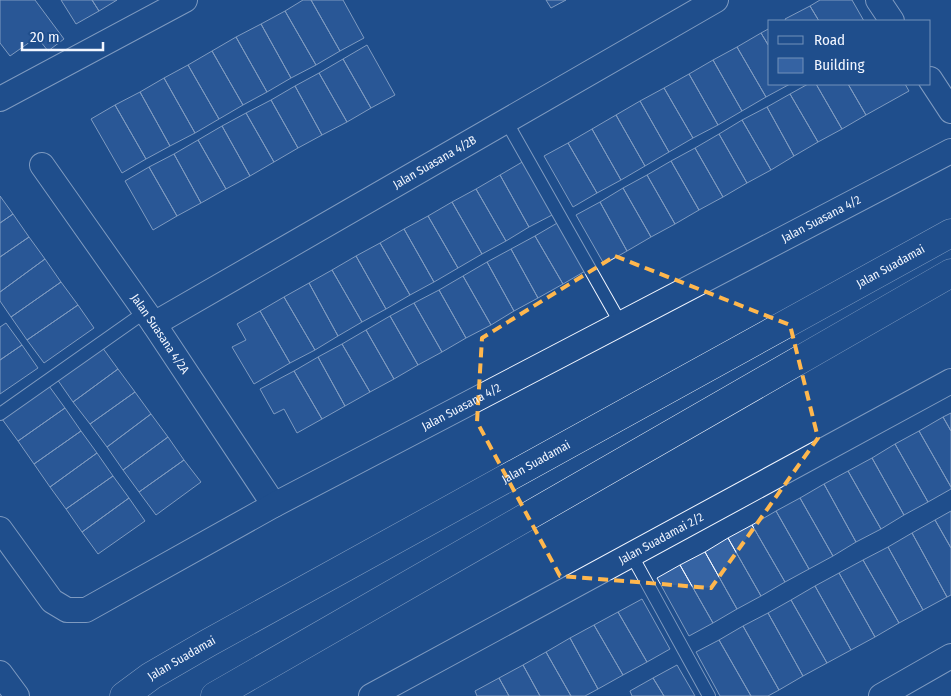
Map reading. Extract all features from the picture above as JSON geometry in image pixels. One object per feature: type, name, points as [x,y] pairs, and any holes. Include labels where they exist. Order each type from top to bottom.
[{"type":"main road","name":"Jalan Suadamai","points":[[124,696],[151,676],[208,643],[951,233]]},
{"type":"main road","points":[[215,696],[951,273]]},
{"type":"street","points":[[0,99],[184,0]]},
{"type":"street","name":"Jalan Suasana 4/2B","points":[[150,318],[506,121],[716,0]]},
{"type":"street","points":[[878,0],[891,20]]},
{"type":"street","points":[[931,81],[951,111]]},
{"type":"street","name":"Jalan Suasana 4/2","points":[[0,529],[52,601],[67,610],[86,610],[274,505],[951,151]]},
{"type":"street","name":"Jalan Suasana 4/2A","points":[[42,165],[150,318],[274,505]]},
{"type":"street","name":"Jalan Suadamai 2/2","points":[[371,696],[951,381]]},
{"type":"street","points":[[881,696],[951,656]]},
{"type":"street","points":[[0,673],[17,696]]},
{"type":"lane","points":[[506,121],[621,324]]},
{"type":"lane","points":[[0,414],[150,318]]},
{"type":"lane","points":[[632,554],[709,696]]},
{"type":"highlighted area","points":[[615,256],[790,325],[818,438],[711,588],[560,576],[477,422],[482,338]]},
{"type":"building","points":[[0,0],[35,0],[64,39],[48,51],[37,37],[10,56],[0,43]]},
{"type":"building","points":[[61,0],[92,0],[99,11],[76,24]]},
{"type":"building","points":[[92,0],[117,0],[99,11]]},
{"type":"building","points":[[303,0],[311,0],[340,51],[316,65],[285,11]]},
{"type":"building","points":[[311,0],[343,0],[364,38],[340,51]]},
{"type":"building","points":[[546,0],[566,0],[551,8]]},
{"type":"building","points":[[820,0],[852,0],[863,20],[818,20],[810,6]]},
{"type":"building","points":[[810,6],[818,20],[786,20]]},
{"type":"building","points":[[285,11],[316,65],[291,78],[261,24]]},
{"type":"building","points":[[261,24],[291,78],[267,92],[236,37]]},
{"type":"building","points":[[768,29],[768,45],[761,33]]},
{"type":"building","points":[[761,33],[768,45],[768,85],[788,85],[766,97],[737,47]]},
{"type":"building","points":[[236,37],[267,92],[243,105],[212,51]]},
{"type":"building","points":[[367,45],[395,95],[371,108],[343,59]]},
{"type":"building","points":[[737,47],[766,97],[742,111],[713,60]]},
{"type":"building","points":[[212,51],[243,105],[219,119],[188,65]]},
{"type":"building","points":[[343,59],[371,108],[347,122],[319,73]]},
{"type":"building","points":[[713,60],[742,111],[718,125],[689,74]]},
{"type":"building","points":[[188,65],[219,119],[195,133],[164,78]]},
{"type":"building","points":[[319,73],[347,122],[322,135],[295,86]]},
{"type":"building","points":[[689,74],[718,125],[693,138],[664,88]]},
{"type":"building","points":[[164,78],[195,133],[170,146],[140,92]]},
{"type":"building","points":[[806,85],[817,85],[842,129],[818,142],[790,94]]},
{"type":"building","points":[[817,85],[849,85],[866,115],[842,129]]},
{"type":"building","points":[[849,85],[906,85],[909,91],[866,115]]},
{"type":"building","points":[[295,86],[322,135],[298,148],[271,100]]},
{"type":"building","points":[[664,88],[693,138],[669,152],[640,101]]},
{"type":"building","points":[[140,92],[170,146],[146,159],[115,105]]},
{"type":"building","points":[[790,94],[818,142],[794,156],[767,107]]},
{"type":"building","points":[[271,100],[298,148],[274,162],[246,113]]},
{"type":"building","points":[[640,101],[669,152],[645,166],[616,115]]},
{"type":"building","points":[[115,105],[146,159],[122,173],[91,119]]},
{"type":"building","points":[[767,107],[794,156],[771,170],[742,120]]},
{"type":"building","points":[[246,113],[274,162],[250,176],[222,126]]},
{"type":"building","points":[[616,115],[645,166],[621,180],[592,129]]},
{"type":"building","points":[[742,120],[771,170],[747,183],[719,134]]},
{"type":"building","points":[[222,126],[250,176],[226,189],[198,140]]},
{"type":"building","points":[[592,129],[621,180],[597,193],[568,143]]},
{"type":"building","points":[[719,134],[747,183],[723,197],[695,148]]},
{"type":"building","points":[[198,140],[226,189],[201,203],[174,154]]},
{"type":"building","points":[[568,143],[597,193],[573,207],[544,156]]},
{"type":"building","points":[[695,148],[723,197],[699,210],[671,161]]},
{"type":"building","points":[[174,154],[201,203],[177,216],[149,167]]},
{"type":"building","points":[[524,161],[554,214],[529,227],[500,175]]},
{"type":"building","points":[[671,161],[699,210],[675,224],[647,175]]},
{"type":"building","points":[[149,167],[177,216],[153,230],[125,181]]},
{"type":"building","points":[[500,175],[529,227],[506,241],[476,189]]},
{"type":"building","points":[[647,175],[675,224],[651,237],[623,188]]},
{"type":"building","points":[[623,188],[651,237],[627,251],[600,202]]},
{"type":"building","points":[[476,189],[506,241],[482,254],[452,202]]},
{"type":"building","points":[[0,196],[13,214],[0,223]]},
{"type":"building","points":[[452,202],[482,254],[458,268],[428,216]]},
{"type":"building","points":[[600,202],[627,251],[604,264],[576,215]]},
{"type":"building","points":[[13,214],[29,237],[0,257],[0,223]]},
{"type":"building","points":[[428,216],[458,268],[434,282],[404,229]]},
{"type":"building","points":[[559,222],[587,270],[563,284],[535,236]]},
{"type":"building","points":[[404,229],[434,282],[410,295],[380,243]]},
{"type":"building","points":[[535,236],[563,284],[538,298],[511,249]]},
{"type":"building","points":[[29,237],[45,259],[0,292],[0,257]]},
{"type":"building","points":[[380,243],[410,295],[386,309],[356,256]]},
{"type":"building","points":[[511,249],[538,298],[514,311],[487,262]]},
{"type":"building","points":[[356,256],[386,309],[362,322],[332,270]]},
{"type":"building","points":[[45,259],[61,282],[11,317],[0,301],[0,292]]},
{"type":"building","points":[[487,262],[514,311],[491,325],[463,276]]},
{"type":"building","points":[[332,270],[362,322],[338,336],[309,283]]},
{"type":"building","points":[[463,276],[491,325],[466,338],[439,290]]},
{"type":"building","points":[[61,282],[78,305],[27,340],[11,317]]},
{"type":"building","points":[[309,283],[338,336],[315,350],[284,297]]},
{"type":"building","points":[[439,290],[466,338],[442,352],[414,303]]},
{"type":"building","points":[[284,297],[315,350],[290,363],[260,311]]},
{"type":"building","points":[[414,303],[442,352],[418,365],[390,316]]},
{"type":"building","points":[[78,305],[94,328],[44,363],[27,340]]},
{"type":"building","points":[[260,311],[290,363],[254,384],[232,347],[246,340],[237,324]]},
{"type":"building","points":[[390,316],[418,365],[394,379],[366,330]]},
{"type":"building","points":[[6,323],[22,345],[0,360],[0,327]]},
{"type":"building","points":[[366,330],[394,379],[370,392],[342,344]]},
{"type":"building","points":[[342,344],[370,392],[345,406],[318,357]]},
{"type":"building","points":[[22,345],[38,368],[0,394],[0,360]]},
{"type":"building","points":[[102,347],[118,369],[73,402],[57,379]]},
{"type":"building","points":[[318,357],[345,406],[322,419],[294,371]]},
{"type":"building","points":[[118,369],[135,392],[90,424],[73,402]]},
{"type":"building","points":[[294,371],[322,419],[297,433],[284,409],[274,414],[260,389]]},
{"type":"building","points":[[49,386],[65,408],[18,441],[2,419]]},
{"type":"building","points":[[135,392],[151,414],[107,447],[90,424]]},
{"type":"building","points":[[65,408],[81,431],[34,464],[18,441]]},
{"type":"building","points":[[951,413],[951,431],[943,417]]},
{"type":"building","points":[[151,414],[168,437],[123,470],[107,447]]},
{"type":"building","points":[[943,417],[951,431],[951,487],[919,431]]},
{"type":"building","points":[[81,431],[97,453],[50,487],[34,464]]},
{"type":"building","points":[[919,431],[951,487],[951,489],[928,502],[895,444]]},
{"type":"building","points":[[168,437],[184,460],[139,492],[123,470]]},
{"type":"building","points":[[895,444],[928,502],[904,515],[872,458]]},
{"type":"building","points":[[97,453],[113,476],[66,509],[50,487]]},
{"type":"building","points":[[872,458],[904,515],[881,529],[848,471]]},
{"type":"building","points":[[184,460],[201,482],[156,515],[139,492]]},
{"type":"building","points":[[848,471],[881,529],[856,542],[824,484]]},
{"type":"building","points":[[113,476],[129,498],[82,532],[66,509]]},
{"type":"building","points":[[824,484],[856,542],[833,556],[800,498]]},
{"type":"building","points":[[129,498],[145,521],[98,554],[82,532]]},
{"type":"building","points":[[800,498],[833,556],[809,569],[776,511]]},
{"type":"building","points":[[776,511],[809,569],[785,582],[752,525]]},
{"type":"building","points":[[951,511],[951,548],[935,520]]},
{"type":"building","points":[[935,520],[951,548],[951,595],[947,597],[912,533]]},
{"type":"building","points":[[752,525],[785,582],[761,596],[728,538]]},
{"type":"building","points":[[912,533],[947,597],[923,610],[888,547]]},
{"type":"building","points":[[728,538],[761,596],[737,609],[705,552]]},
{"type":"building","points":[[888,547],[923,610],[899,623],[863,560]]},
{"type":"building","points":[[705,552],[737,609],[713,623],[680,565]]},
{"type":"building","points":[[863,560],[899,623],[875,637],[839,573]]},
{"type":"building","points":[[680,565],[713,623],[689,636],[657,578]]},
{"type":"building","points":[[839,573],[875,637],[851,650],[815,586]]},
{"type":"building","points":[[815,586],[851,650],[827,663],[791,600]]},
{"type":"building","points":[[642,599],[670,649],[647,662],[618,612]]},
{"type":"building","points":[[791,600],[827,663],[803,676],[768,613]]},
{"type":"building","points":[[618,612],[647,662],[623,675],[594,625]]},
{"type":"building","points":[[768,613],[803,676],[779,690],[743,626]]},
{"type":"building","points":[[594,625],[623,675],[598,689],[570,638]]},
{"type":"building","points":[[743,626],[779,690],[768,696],[751,696],[719,640]]},
{"type":"building","points":[[570,638],[598,689],[585,696],[571,696],[546,652]]},
{"type":"building","points":[[719,640],[751,696],[720,696],[696,652]]},
{"type":"building","points":[[546,652],[571,696],[540,696],[523,665]]},
{"type":"building","points":[[523,665],[540,696],[509,696],[499,678]]},
{"type":"building","points":[[677,665],[695,696],[664,696],[653,678]]},
{"type":"building","points":[[499,678],[509,696],[477,696],[475,691]]},
{"type":"building","points":[[653,678],[664,696],[632,696],[630,691]]}]
